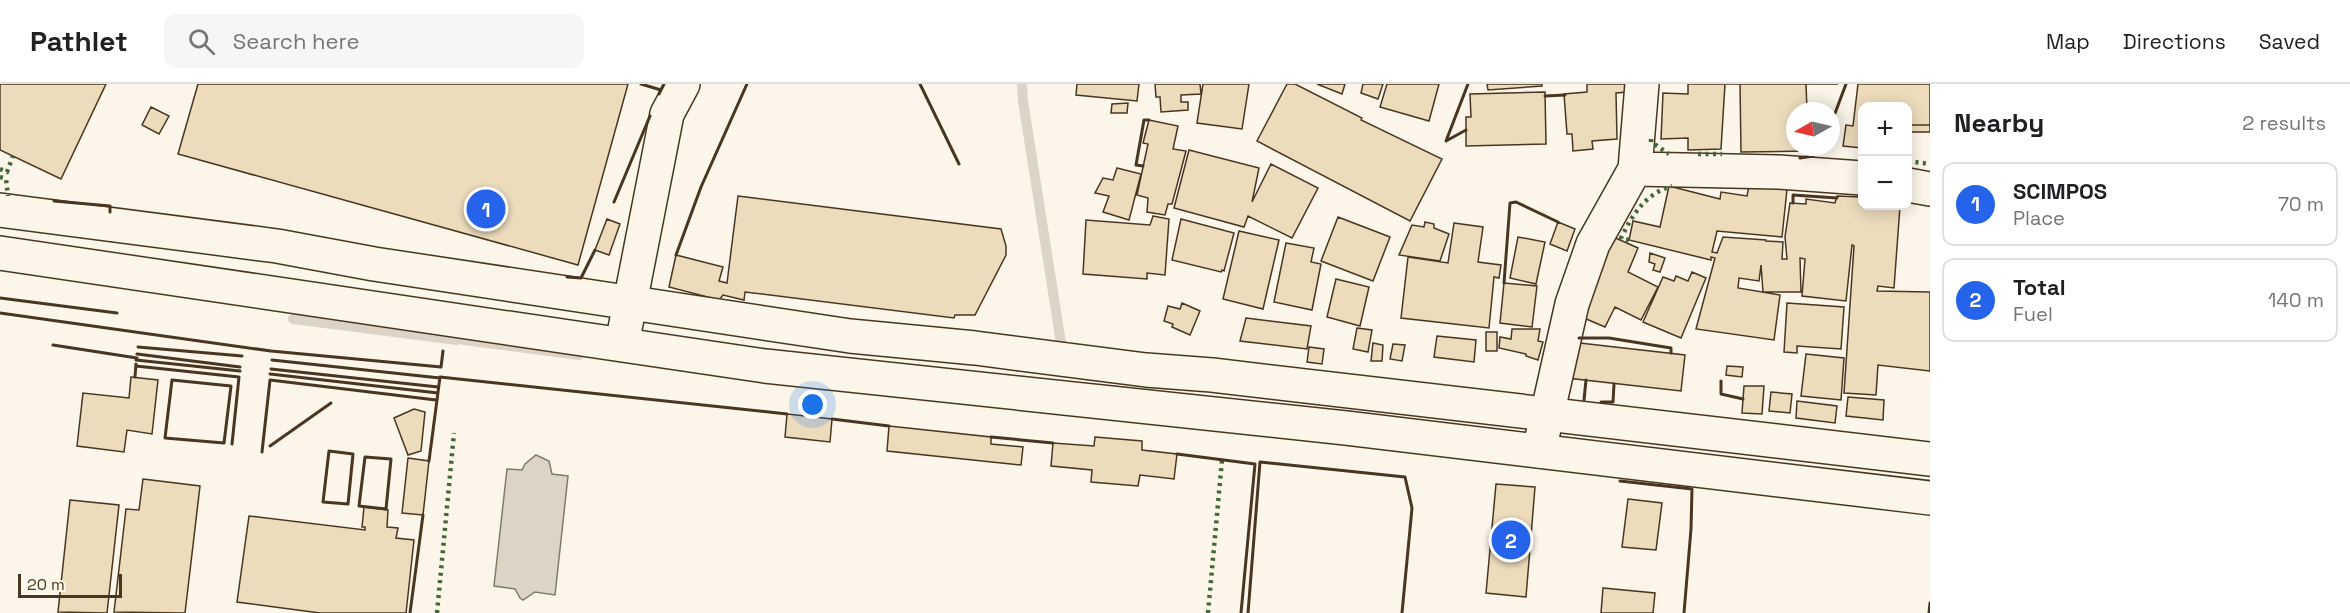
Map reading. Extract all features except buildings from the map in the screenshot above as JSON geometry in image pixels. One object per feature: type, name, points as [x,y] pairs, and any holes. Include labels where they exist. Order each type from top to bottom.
[{"type":"main road","points":[[622,344],[667,114],[683,84]]},
{"type":"main road","points":[[1539,451],[1572,304],[1593,244],[1635,169],[1642,84]]},
{"type":"main road","points":[[1635,169],[1778,172],[1858,178]]},
{"type":"main road","points":[[1912,186],[1930,189]]},
{"type":"main road","points":[[0,210],[277,246],[374,264],[850,336],[975,348],[1146,370],[1212,375],[1930,459]]},
{"type":"main road","points":[[272,294],[277,246]]},
{"type":"main road","points":[[0,253],[765,366],[1144,406],[1930,498]]},
{"type":"main road","points":[[844,374],[850,336]]},
{"type":"main road","points":[[1144,406],[1146,370]]},
{"type":"shaded area","points":[[536,455],[549,461],[552,474],[568,476],[555,595],[535,592],[523,600],[515,589],[494,586],[507,469],[522,470],[525,464]]},
{"type":"waterway","points":[[1022,84],[1061,343],[1057,351],[1054,351]]},
{"type":"waterway","points":[[293,319],[457,340]]},
{"type":"waterway","points":[[464,340],[579,355]]},
{"type":"hedge","points":[[1651,139],[1651,142],[1669,154]]},
{"type":"hedge","points":[[1698,154],[1722,154]]},
{"type":"hedge","points":[[0,169],[7,172],[13,156]]},
{"type":"hedge","points":[[1912,162],[1930,164]]},
{"type":"hedge","points":[[0,177],[6,179],[8,196]]},
{"type":"hedge","points":[[1629,240],[1621,238],[1641,206],[1654,194],[1672,186]]},
{"type":"hedge","points":[[437,613],[454,433]]},
{"type":"hedge","points":[[1208,613],[1222,460]]},
{"type":"wall","points":[[641,84],[661,90]]},
{"type":"wall","points":[[659,94],[664,84]]},
{"type":"wall","points":[[676,255],[701,187],[747,84]]},
{"type":"wall","points":[[920,84],[959,164]]},
{"type":"wall","points":[[1466,130],[1446,141],[1468,84]]},
{"type":"wall","points":[[1839,102],[1846,84]]},
{"type":"wall","points":[[1545,96],[1565,95]]},
{"type":"wall","points":[[614,202],[650,116]]},
{"type":"wall","points":[[1143,166],[1136,165],[1144,120],[1149,120]]},
{"type":"wall","points":[[1800,158],[1813,156]]},
{"type":"wall","points":[[1793,203],[1793,195],[1837,198]]},
{"type":"wall","points":[[54,201],[110,206],[110,212]]},
{"type":"wall","points":[[1504,283],[1510,203],[1516,202],[1558,222]]},
{"type":"wall","points":[[567,277],[581,278],[595,250]]},
{"type":"wall","points":[[0,298],[117,313]]},
{"type":"wall","points":[[0,313],[271,351],[441,367],[443,351]]},
{"type":"wall","points":[[1579,338],[1609,338],[1671,348],[1671,353]]},
{"type":"wall","points":[[53,345],[137,358]]},
{"type":"wall","points":[[138,347],[242,356]]},
{"type":"wall","points":[[137,354],[240,367]]},
{"type":"wall","points":[[136,360],[240,371]]},
{"type":"wall","points":[[272,360],[440,378]]},
{"type":"wall","points":[[135,377],[136,364]]},
{"type":"wall","points":[[136,366],[239,377],[232,444]]},
{"type":"wall","points":[[271,369],[438,387]]},
{"type":"wall","points":[[270,374],[438,393]]},
{"type":"wall","points":[[429,461],[440,377],[787,414]]},
{"type":"wall","points":[[172,380],[231,386],[224,443],[165,438],[172,380]]},
{"type":"wall","points":[[262,452],[270,380],[436,400]]},
{"type":"wall","points":[[1584,400],[1586,380]]},
{"type":"wall","points":[[1721,381],[1721,394],[1743,399]]},
{"type":"wall","points":[[1601,402],[1613,402],[1614,384]]},
{"type":"wall","points":[[270,446],[331,403]]},
{"type":"wall","points":[[832,419],[889,426]]},
{"type":"wall","points":[[991,437],[1053,443]]},
{"type":"wall","points":[[329,451],[353,454],[348,504],[323,502],[329,451]]},
{"type":"wall","points":[[1177,454],[1255,464],[1241,613]]},
{"type":"wall","points":[[365,457],[391,459],[386,509],[359,506],[365,457]]},
{"type":"wall","points":[[1248,613],[1260,462],[1405,477],[1412,508],[1402,613]]},
{"type":"wall","points":[[1620,481],[1692,489],[1684,613]]},
{"type":"wall","points":[[410,613],[423,515]]},
{"type":"wall","points":[[1929,613],[1930,603]]},
{"type":"place","name":"SCIMPOS","points":[[486,209]]},
{"type":"place","name":"Total","points":[[1511,540]]}]
